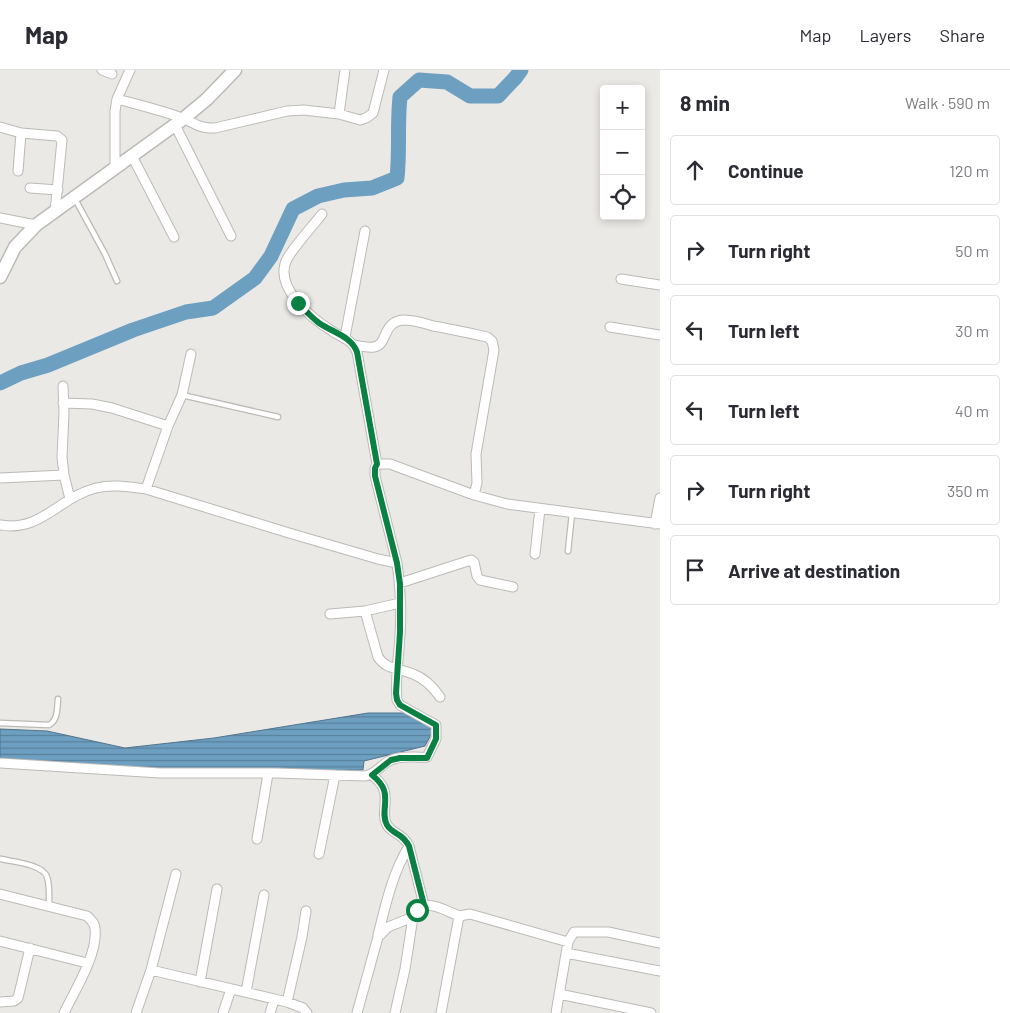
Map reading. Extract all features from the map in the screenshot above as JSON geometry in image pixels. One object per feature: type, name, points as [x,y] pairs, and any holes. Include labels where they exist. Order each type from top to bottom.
[{"type":"street","points":[[102,70],[112,74]]},
{"type":"street","points":[[115,168],[114,126],[117,99],[130,70]]},
{"type":"street","points":[[0,276],[4,260],[36,225],[179,122],[207,99],[235,70]]},
{"type":"street","points":[[339,114],[345,70]]},
{"type":"street","points":[[117,99],[179,122],[215,128],[287,111],[304,110],[339,114],[360,120],[372,113],[384,70]]},
{"type":"street","points":[[179,122],[231,236]]},
{"type":"street","points":[[0,127],[21,133],[57,136],[62,140],[55,212]]},
{"type":"street","points":[[18,171],[21,133]]},
{"type":"street","points":[[132,156],[174,237]]},
{"type":"street","points":[[30,188],[58,190]]},
{"type":"street","points":[[0,763],[160,773],[372,775],[391,760],[427,758],[436,739],[436,725],[400,705],[397,700],[400,584],[397,563],[375,476],[377,464],[357,352],[354,345],[345,337],[334,333],[316,321],[304,309],[288,288],[284,276],[288,259],[322,214]]},
{"type":"street","points":[[0,218],[36,225]]},
{"type":"street","points":[[345,337],[365,231]]},
{"type":"street","points":[[621,279],[660,285]]},
{"type":"street","points":[[354,345],[372,348],[377,346],[382,342],[389,326],[403,320],[487,338],[492,341],[494,350],[476,454],[477,483],[474,495]]},
{"type":"street","points":[[610,327],[660,335]]},
{"type":"street","points":[[146,489],[168,426],[182,395],[191,354]]},
{"type":"street","points":[[63,386],[62,457],[70,499]]},
{"type":"street","points":[[63,403],[92,404],[112,408],[168,426]]},
{"type":"street","points":[[377,464],[390,464],[474,495],[507,504],[658,524],[660,498]]},
{"type":"street","points":[[0,478],[64,475]]},
{"type":"street","points":[[0,525],[10,527],[34,522],[70,499],[94,488],[111,486],[146,489],[289,533],[397,563]]},
{"type":"street","points":[[535,554],[540,509]]},
{"type":"street","points":[[400,584],[471,560],[474,562],[477,576],[480,580],[512,587]]},
{"type":"street","points":[[330,614],[365,611],[400,603]]},
{"type":"street","points":[[365,611],[378,658],[382,664],[420,678],[431,685],[440,697]]},
{"type":"street","points":[[257,839],[268,774]]},
{"type":"street","points":[[319,854],[335,775]]},
{"type":"street","points":[[372,775],[384,790],[387,826],[405,838],[409,846],[424,905]]},
{"type":"street","points":[[357,1013],[392,881],[399,863],[409,846]]},
{"type":"street","points":[[136,1013],[151,970],[176,874]]},
{"type":"street","points":[[200,982],[217,889]]},
{"type":"street","points":[[0,894],[87,916],[93,922],[96,928],[95,942],[64,1013]]},
{"type":"street","points":[[246,992],[264,895]]},
{"type":"street","points":[[395,1013],[413,917],[417,910],[424,905],[459,916],[470,914],[568,942]]},
{"type":"street","points":[[287,1002],[306,912]]},
{"type":"street","points":[[441,1013],[459,916]]},
{"type":"street","points":[[378,936],[388,927],[413,917]]},
{"type":"street","points":[[556,1013],[568,942],[574,932],[608,932],[660,942]]},
{"type":"street","points":[[0,941],[87,963]]},
{"type":"street","points":[[0,1002],[14,1001],[18,998],[30,948]]},
{"type":"street","points":[[566,953],[660,970]]},
{"type":"street","points":[[151,970],[287,1002],[303,1008],[307,1013]]},
{"type":"street","points":[[223,1013],[232,988]]},
{"type":"street","points":[[560,994],[651,1013]]},
{"type":"street","points":[[270,1013],[274,1000]]},
{"type":"lane","points":[[74,198],[105,254],[117,281]]},
{"type":"lane","points":[[182,395],[278,417]]},
{"type":"lane","points":[[568,551],[572,513]]},
{"type":"lane","points":[[0,723],[49,726],[54,723],[56,718],[58,699]]},
{"type":"lane","points":[[1,859],[43,870],[47,876],[49,906]]},
{"type":"water","points":[[368,713],[407,713],[434,729],[425,746],[364,761],[363,770],[249,772],[112,767],[0,758],[0,729],[47,731],[125,748],[214,738]]},
{"type":"waterway","points":[[0,383],[21,373],[48,365],[133,330],[186,312],[213,308],[255,278],[271,256],[293,209],[318,196],[344,190],[372,188],[397,178],[400,97],[419,80],[447,82],[470,96],[498,96],[521,70]]},
{"type":"route","points":[[298,303],[316,321],[334,333],[345,337],[354,345],[357,352],[377,464],[375,476],[397,563],[400,584],[397,700],[400,705],[436,725],[436,739],[427,758],[391,760],[372,775],[384,790],[387,826],[405,838],[409,846],[424,905],[417,910]]}]
